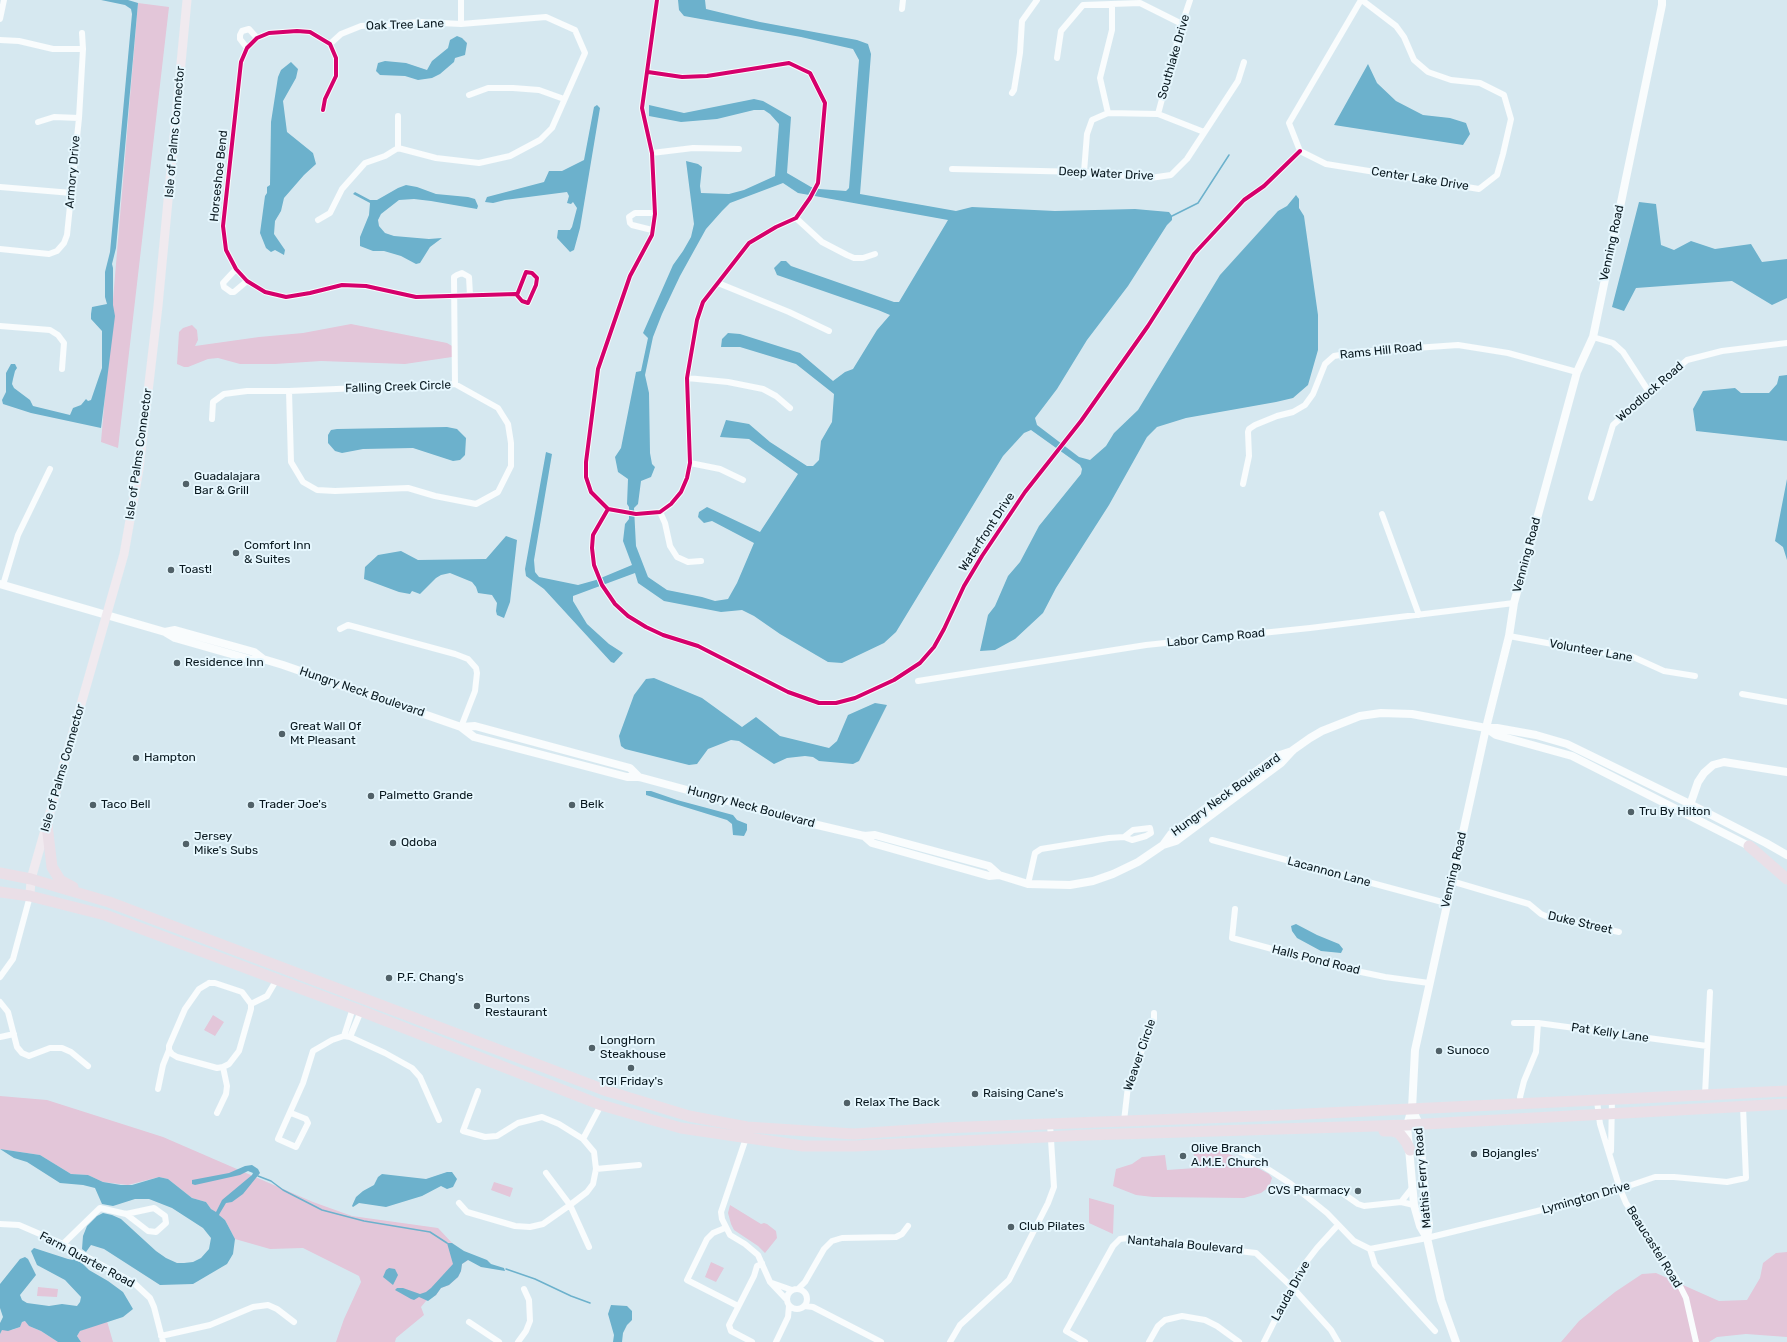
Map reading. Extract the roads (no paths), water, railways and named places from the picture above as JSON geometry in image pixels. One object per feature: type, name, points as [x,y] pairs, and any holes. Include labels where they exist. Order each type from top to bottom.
[{"type":"highway","points":[[47,825],[52,867],[56,874],[60,880],[93,898]]},
{"type":"highway","points":[[1749,846],[1787,868]]},
{"type":"highway","points":[[1749,846],[1787,879]]},
{"type":"highway","points":[[0,873],[31,880],[93,898],[273,963],[368,1002],[607,1091],[689,1116],[747,1127],[854,1134],[942,1128],[1597,1101],[1787,1091]]},
{"type":"highway","points":[[0,892],[30,896],[105,915],[277,979],[601,1105],[681,1128],[802,1146],[855,1146],[1051,1137],[1363,1127],[1787,1104]]},
{"type":"highway","points":[[1363,1127],[1369,1131],[1396,1132],[1406,1142],[1410,1150]]},
{"type":"main road","name":"Isle of Palms Connector","points":[[30,896],[31,880],[124,554],[139,469],[158,306],[188,0]]},
{"type":"main road","name":"Venning Road","points":[[1412,1109],[1415,1050],[1446,903],[1486,728],[1509,636],[1514,603],[1577,372],[1593,337],[1663,2]]},
{"type":"main road","name":"Hungry Neck Boulevard","points":[[1,584],[164,632],[184,641],[252,660],[263,659]]},
{"type":"main road","name":"Hungry Neck Boulevard","points":[[164,632],[175,630],[254,652],[263,659],[461,727],[475,726],[630,768],[639,777],[782,816],[864,836],[872,843],[989,876],[999,875],[1028,884],[1070,885],[1093,881],[1113,874],[1138,862],[1163,845],[1171,834],[1277,756],[1293,750],[1322,731],[1360,716],[1381,713],[1412,714],[1486,728],[1497,728],[1536,735],[1567,744],[1690,804],[1766,843],[1787,856]]},
{"type":"main road","points":[[184,641],[210,640],[239,656]]},
{"type":"main road","name":"Hungry Neck Boulevard","points":[[1486,728],[1496,735],[1572,756],[1749,846]]},
{"type":"main road","points":[[1686,815],[1698,782],[1704,773],[1713,765],[1724,762],[1787,772]]},
{"type":"main road","name":"Mathis Ferry Road","points":[[1412,1109],[1419,1124],[1425,1198],[1429,1225],[1427,1238]]},
{"type":"main road","name":"Mathis Ferry Road","points":[[1412,1109],[1407,1125],[1414,1205],[1420,1226],[1427,1238],[1441,1300],[1456,1342]]},
{"type":"street","points":[[0,19],[4,0]]},
{"type":"street","name":"Oak Tree Lane","points":[[461,0],[462,24]]},
{"type":"street","points":[[648,72],[682,77],[707,76],[789,63],[810,73],[825,103],[818,183],[810,198],[796,218],[776,227],[750,243],[703,302],[697,320],[687,378],[690,463],[687,478],[681,492],[671,504],[660,512],[642,514],[608,509],[591,492],[586,478],[588,439],[598,369],[630,276],[652,235],[655,212],[652,153],[642,108],[657,0]]},
{"type":"street","points":[[902,9],[903,0]]},
{"type":"street","points":[[1012,92],[1014,90],[1020,52],[1022,21],[1037,0]]},
{"type":"street","name":"Southlake Drive","points":[[1158,114],[1182,24],[1190,0]]},
{"type":"street","name":"Center Lake Drive","points":[[1361,0],[1396,26],[1404,37],[1414,60],[1428,72],[1452,80],[1480,83],[1504,95],[1511,119],[1497,175],[1479,189],[1326,164],[1300,151],[1289,123],[1361,0]]},
{"type":"street","points":[[1057,58],[1061,31],[1083,5],[1140,3],[1182,24]]},
{"type":"street","points":[[1084,172],[1087,134],[1092,120],[1108,113],[1100,78],[1112,30],[1112,5]]},
{"type":"street","name":"Oak Tree Lane","points":[[330,44],[341,34],[361,26],[421,22],[462,24],[546,18],[575,30],[585,53],[552,128],[540,140],[510,156],[479,163],[436,158],[398,148]]},
{"type":"street","points":[[247,48],[240,39],[242,31],[249,29],[257,38]]},
{"type":"street","name":"Horseshoe Bend","points":[[330,44],[310,32],[298,30],[269,33],[257,38],[247,48],[241,62],[223,226],[226,250],[236,269],[247,281],[265,292],[286,297],[310,294],[342,285],[366,286],[416,297],[454,295],[517,295]]},
{"type":"street","name":"Armory Drive","points":[[0,248],[49,254],[57,251],[64,243],[68,234],[79,118],[83,50],[82,33]]},
{"type":"street","points":[[0,40],[19,41],[53,49],[83,50]]},
{"type":"street","points":[[323,110],[325,99],[336,76],[336,58],[330,44]]},
{"type":"street","name":"Deep Water Drive","points":[[952,169],[1084,172],[1150,178],[1171,175],[1187,159],[1238,81],[1244,62]]},
{"type":"street","points":[[468,95],[488,88],[512,88],[539,90],[564,99]]},
{"type":"street","name":"Southlake Drive","points":[[1108,113],[1158,114],[1204,132]]},
{"type":"street","points":[[318,220],[330,213],[342,189],[365,163],[386,156],[398,148],[398,116]]},
{"type":"street","points":[[38,122],[54,117],[79,118]]},
{"type":"street","points":[[652,153],[693,148],[739,149]]},
{"type":"street","name":"Waterfront Drive","points":[[608,509],[594,535],[592,548],[594,565],[602,585],[615,604],[628,616],[646,627],[663,635],[698,646],[788,692],[820,703],[836,703],[855,698],[894,680],[908,672],[934,647],[964,586],[982,556],[1025,492],[1067,437],[1081,422],[1148,326],[1194,254],[1244,200],[1264,186],[1300,151]]},
{"type":"street","points":[[0,187],[72,193]]},
{"type":"street","points":[[652,230],[632,225],[629,217],[634,212],[655,212]]},
{"type":"street","points":[[796,218],[822,242],[854,258],[863,258],[875,254]]},
{"type":"street","points":[[236,269],[223,283],[224,287],[230,292],[234,292],[247,281]]},
{"type":"street","name":"Horseshoe Bend","points":[[526,272],[532,273],[537,278],[536,286],[528,303],[522,301],[517,295],[526,272]]},
{"type":"street","points":[[455,384],[454,278],[462,273],[469,277],[470,295]]},
{"type":"street","points":[[718,283],[789,312],[829,331]]},
{"type":"street","points":[[0,326],[50,330],[58,335],[64,343],[62,368]]},
{"type":"street","points":[[1593,337],[1613,343],[1623,352],[1648,392]]},
{"type":"street","name":"Woodlock Road","points":[[1591,498],[1613,425],[1648,392],[1687,360],[1722,351],[1787,344]]},
{"type":"street","name":"Rams Hill Road","points":[[1243,484],[1249,456],[1248,432],[1250,429],[1276,416],[1293,412],[1305,405],[1313,394],[1325,364],[1334,356],[1356,352],[1458,345],[1508,354],[1577,372]]},
{"type":"street","points":[[687,378],[728,382],[763,389],[776,396],[790,408]]},
{"type":"street","name":"Falling Creek Circle","points":[[455,384],[498,408],[508,424],[511,466],[498,492],[476,504],[434,496],[408,488],[317,490],[303,482],[290,462],[289,391],[455,384]]},
{"type":"street","points":[[212,419],[213,402],[224,394],[247,391],[289,391]]},
{"type":"street","points":[[690,463],[720,469],[742,480]]},
{"type":"street","points":[[1,584],[18,535],[50,469]]},
{"type":"street","points":[[660,512],[665,523],[670,546],[677,557],[688,562],[701,561]]},
{"type":"street","points":[[1382,514],[1419,615]]},
{"type":"street","name":"Labor Camp Road","points":[[918,681],[1146,645],[1514,603]]},
{"type":"street","points":[[340,629],[348,625],[455,654],[468,659],[476,668],[477,673],[475,690],[461,727]]},
{"type":"street","name":"Volunteer Lane","points":[[1509,636],[1585,650],[1631,656],[1664,671],[1695,676]]},
{"type":"street","points":[[1742,694],[1787,702]]},
{"type":"street","points":[[1028,884],[1035,853],[1041,848],[1081,841],[1124,837]]},
{"type":"street","name":"Lacannon Lane","points":[[1212,840],[1446,903]]},
{"type":"street","name":"Duke Street","points":[[1451,882],[1529,904],[1541,914],[1548,917],[1619,932]]},
{"type":"street","points":[[0,977],[13,959],[30,896]]},
{"type":"street","name":"Halls Pond Road","points":[[1235,909],[1232,938],[1350,970],[1385,977],[1429,983]]},
{"type":"street","points":[[169,1050],[177,1057],[217,1068],[223,1067],[234,1058],[239,1051],[251,1004],[267,996],[277,979]]},
{"type":"street","points":[[158,1089],[163,1064],[169,1050],[168,1046],[185,1009],[199,989],[215,983],[228,986],[242,992],[251,1004]]},
{"type":"street","points":[[1705,1095],[1710,992]]},
{"type":"street","points":[[0,1002],[8,1012],[17,1047],[22,1053],[29,1056],[50,1048],[62,1048],[71,1052],[88,1066]]},
{"type":"street","points":[[347,1036],[357,1010]]},
{"type":"street","name":"Weaver Circle","points":[[1124,1121],[1128,1086],[1154,1019],[1154,1013]]},
{"type":"street","name":"Pat Kelly Lane","points":[[1514,1023],[1538,1023],[1707,1046]]},
{"type":"street","points":[[1521,1104],[1520,1097],[1524,1081],[1536,1052],[1538,1023]]},
{"type":"street","points":[[0,1036],[14,1034]]},
{"type":"street","points":[[291,1113],[306,1119],[308,1122],[296,1147],[278,1140],[291,1113],[313,1051],[327,1042],[347,1036],[385,1053],[412,1068],[420,1077],[439,1120]]},
{"type":"street","points":[[217,1113],[226,1094],[227,1086],[223,1067]]},
{"type":"street","points":[[459,1203],[467,1212],[515,1226],[530,1227],[543,1224],[587,1192],[593,1184],[596,1169],[594,1152],[583,1139],[559,1124],[542,1117],[518,1123],[497,1136],[481,1137],[462,1131],[478,1091]]},
{"type":"street","name":"Beaucastel Road","points":[[1610,1153],[1612,1100]]},
{"type":"street","name":"Beaucastel Road","points":[[1597,1101],[1605,1141],[1620,1189],[1626,1203],[1676,1278],[1686,1298],[1696,1342]]},
{"type":"street","points":[[583,1139],[601,1105]]},
{"type":"street","name":"Lymington Drive","points":[[1427,1238],[1620,1189],[1662,1176],[1727,1182],[1746,1178],[1743,1107]]},
{"type":"street","points":[[950,1342],[960,1325],[1009,1280],[1048,1203],[1054,1187],[1050,1124]]},
{"type":"street","points":[[746,1138],[721,1212],[722,1219],[730,1235],[746,1244],[758,1255],[770,1282],[788,1303],[797,1309]]},
{"type":"street","points":[[1228,1147],[1243,1153],[1291,1184],[1327,1213],[1354,1241],[1370,1249],[1427,1238]]},
{"type":"street","points":[[596,1169],[639,1165]]},
{"type":"street","points":[[546,1173],[570,1205],[589,1247]]},
{"type":"street","points":[[1401,1202],[1412,1188]]},
{"type":"street","points":[[1338,1190],[1358,1204],[1364,1206],[1401,1202],[1414,1205]]},
{"type":"street","points":[[63,1244],[100,1208],[126,1214],[148,1231],[156,1232],[166,1223],[166,1216],[154,1208],[126,1214]]},
{"type":"street","name":"Farm Quarter Road","points":[[0,1224],[19,1225],[63,1244],[134,1283],[150,1298],[154,1307],[162,1339]]},
{"type":"street","name":"Lauda Drive","points":[[1264,1342],[1293,1288],[1300,1270],[1312,1253],[1338,1225]]},
{"type":"street","points":[[813,1307],[804,1292],[805,1282],[824,1249],[832,1241],[842,1238],[896,1237],[902,1234],[908,1226]]},
{"type":"street","points":[[726,1228],[713,1234],[708,1239],[686,1280],[738,1306]]},
{"type":"street","name":"Nantahala Boulevard","points":[[1085,1342],[1066,1331],[1113,1246],[1120,1239],[1128,1238],[1256,1253],[1293,1288],[1331,1330],[1338,1342]]},
{"type":"street","points":[[1370,1249],[1375,1265],[1435,1331]]},
{"type":"street","points":[[752,1342],[731,1331],[729,1325],[756,1266],[762,1263]]},
{"type":"street","points":[[770,1282],[780,1287],[804,1292]]},
{"type":"street","points":[[788,1317],[788,1294],[805,1282]]},
{"type":"street","points":[[518,1342],[526,1331],[530,1321],[529,1300],[524,1288]]},
{"type":"street","points":[[804,1306],[807,1299]]},
{"type":"street","points":[[162,1339],[210,1325],[253,1307],[268,1305],[277,1309],[294,1322]]},
{"type":"street","points":[[776,1342],[788,1317],[797,1309],[804,1306],[813,1307],[881,1342]]},
{"type":"street","points":[[1149,1342],[1158,1326],[1165,1320],[1182,1316],[1204,1320],[1217,1326],[1239,1342]]},
{"type":"street","points":[[469,1322],[499,1342]]},
{"type":"street","points":[[865,1342],[868,1336]]},
{"type":"water","points":[[101,0],[128,0],[138,3],[116,248],[112,264],[113,305],[115,316],[101,428],[31,413],[3,404],[2,400],[6,392],[6,373],[11,364],[15,364],[17,368],[12,384],[14,388],[30,400],[33,406],[70,415],[73,408],[81,405],[86,399],[88,401],[91,400],[102,368],[102,331],[91,319],[91,314],[92,307],[107,304],[105,297],[105,272],[110,252],[132,14],[131,9],[125,5]]},
{"type":"water","points":[[678,0],[705,0],[706,9],[760,22],[857,40],[868,44],[871,54],[860,194],[956,211],[972,207],[1055,211],[1135,209],[1169,212],[1172,216],[1172,220],[1167,225],[1128,286],[1087,340],[1057,389],[1035,418],[1037,425],[1079,457],[1090,460],[1106,446],[1114,433],[1138,410],[1220,275],[1278,211],[1287,206],[1296,195],[1299,199],[1299,208],[1304,216],[1318,315],[1318,350],[1308,385],[1293,398],[1186,418],[1157,427],[1147,437],[1109,505],[1056,588],[1043,613],[1015,639],[995,650],[980,651],[988,615],[995,606],[1008,576],[1020,562],[1039,526],[1081,474],[1082,469],[1080,465],[1031,430],[1024,433],[1003,456],[896,632],[884,643],[842,663],[828,662],[742,610],[721,612],[664,601],[638,583],[635,573],[573,596],[573,601],[587,624],[609,644],[623,653],[614,663],[611,662],[544,589],[526,576],[525,569],[546,452],[552,454],[534,560],[535,572],[539,577],[578,585],[596,580],[632,565],[623,541],[625,524],[629,519],[629,507],[627,504],[628,479],[618,472],[615,457],[621,448],[636,372],[641,371],[648,338],[643,333],[673,265],[691,237],[694,224],[686,161],[698,164],[702,167],[700,186],[701,193],[729,194],[744,190],[775,176],[779,124],[764,110],[754,110],[717,119],[681,122],[649,116],[649,105],[684,113],[754,99],[763,101],[791,117],[787,173],[811,187],[819,189],[846,191],[849,188],[859,60],[853,49],[801,37],[684,16],[679,10]],"holes":[[[783,183],[798,193],[948,220],[899,302],[894,302],[791,266],[786,261],[781,261],[774,268],[777,275],[890,315],[877,330],[853,369],[845,372],[833,381],[800,353],[740,334],[728,333],[722,339],[721,347],[740,347],[796,364],[834,394],[832,422],[821,441],[819,460],[813,466],[807,466],[770,442],[749,424],[726,420],[720,437],[749,439],[798,474],[760,532],[707,507],[699,512],[698,517],[704,523],[712,521],[754,543],[737,583],[728,599],[715,601],[667,590],[648,577],[636,546],[634,508],[638,504],[641,481],[651,477],[655,467],[652,464],[650,453],[649,393],[645,375],[653,337],[680,276],[706,229],[730,203]]]},
{"type":"water","points":[[457,36],[462,38],[467,43],[465,55],[455,58],[454,62],[440,74],[432,78],[418,80],[405,76],[380,75],[376,71],[378,63],[385,61],[406,63],[427,70],[432,61],[448,48],[450,40]]},
{"type":"water","points":[[291,62],[298,69],[296,78],[283,101],[287,132],[313,153],[316,164],[284,198],[281,211],[275,221],[274,234],[285,250],[284,255],[275,250],[271,252],[266,248],[260,233],[265,196],[267,193],[267,187],[270,185],[271,122],[278,77],[281,70]]},
{"type":"water","points":[[1368,64],[1377,83],[1396,101],[1423,115],[1450,118],[1466,123],[1470,134],[1463,145],[1334,125]]},
{"type":"water","points":[[597,105],[600,108],[580,228],[574,250],[570,252],[557,238],[558,230],[570,230],[572,227],[577,208],[573,202],[571,204],[567,203],[569,196],[567,192],[505,200],[493,203],[485,202],[487,197],[544,182],[549,171],[562,171],[584,160],[594,107]]},
{"type":"water","points":[[406,185],[417,187],[436,194],[475,199],[478,206],[477,209],[414,199],[399,200],[381,214],[378,220],[379,226],[385,233],[394,236],[429,239],[442,238],[430,247],[420,263],[416,264],[401,256],[384,251],[373,251],[360,246],[360,237],[369,215],[370,203],[353,194],[355,192],[370,200],[377,200]]},
{"type":"water","points":[[1639,202],[1656,204],[1661,245],[1674,250],[1691,241],[1715,249],[1751,244],[1762,262],[1787,259],[1787,298],[1772,305],[1732,281],[1636,288],[1624,311],[1612,307]]},
{"type":"water","points":[[1787,375],[1787,441],[1696,431],[1693,409],[1703,391],[1735,388],[1741,393],[1769,393],[1777,384],[1779,376]]},
{"type":"water","points":[[447,427],[457,429],[466,438],[465,455],[460,460],[453,461],[413,448],[363,449],[342,453],[335,451],[328,443],[328,435],[331,430],[337,429]]},
{"type":"water","points":[[1787,479],[1787,560],[1783,547],[1775,541]]},
{"type":"water","points":[[506,536],[517,540],[510,602],[504,618],[497,615],[497,603],[492,595],[478,593],[472,582],[450,573],[436,578],[420,594],[412,591],[410,594],[399,592],[364,579],[365,567],[378,555],[401,551],[418,560],[486,559]]},
{"type":"water","points":[[654,678],[702,698],[742,727],[756,717],[780,736],[829,748],[837,741],[848,715],[875,703],[887,705],[859,761],[853,764],[819,761],[813,757],[805,756],[787,758],[774,764],[739,741],[731,740],[708,749],[697,764],[689,765],[625,749],[621,746],[619,736],[634,695],[646,679]]},
{"type":"water","points":[[646,791],[651,791],[677,800],[733,815],[737,820],[747,824],[747,830],[744,836],[733,835],[732,824],[727,820],[646,795]]},
{"type":"water","points":[[1296,924],[1339,944],[1343,949],[1341,953],[1321,951],[1297,938],[1292,931],[1291,926]]},
{"type":"water","points":[[0,1149],[40,1155],[71,1174],[88,1175],[103,1182],[132,1185],[159,1177],[168,1179],[192,1198],[206,1202],[211,1209],[216,1212],[222,1200],[253,1173],[248,1171],[240,1175],[195,1185],[192,1184],[192,1180],[229,1173],[245,1166],[252,1165],[258,1169],[260,1173],[243,1194],[232,1202],[226,1203],[219,1215],[225,1220],[235,1239],[233,1254],[227,1264],[193,1284],[160,1285],[104,1249],[91,1245],[86,1252],[82,1249],[83,1236],[87,1226],[97,1216],[103,1213],[112,1215],[121,1219],[156,1251],[177,1263],[193,1262],[201,1258],[209,1249],[211,1238],[203,1228],[172,1208],[149,1199],[135,1199],[113,1206],[102,1204],[95,1188],[83,1185],[60,1183],[27,1162],[14,1158]]},
{"type":"water","points":[[447,1172],[452,1172],[457,1179],[453,1187],[447,1189],[441,1186],[422,1196],[386,1207],[359,1203],[353,1207],[352,1206],[356,1197],[374,1185],[378,1177],[382,1174],[426,1179]]},
{"type":"water","points":[[447,1243],[452,1243],[464,1251],[487,1260],[491,1264],[504,1268],[505,1271],[481,1267],[468,1260],[462,1264],[458,1277],[449,1285],[441,1288],[436,1295],[428,1301],[419,1297],[414,1300],[411,1299],[395,1290],[397,1288],[403,1288],[420,1294],[431,1288],[453,1264]]},
{"type":"water","points":[[34,1248],[68,1259],[73,1260],[77,1257],[89,1270],[123,1292],[133,1309],[123,1317],[80,1331],[77,1336],[81,1342],[58,1342],[41,1331],[29,1326],[25,1321],[22,1322],[20,1327],[8,1331],[2,1330],[0,1334],[0,1323],[3,1317],[0,1308],[0,1284],[20,1259],[25,1257],[28,1259],[36,1275],[20,1295],[22,1300],[27,1303],[49,1306],[62,1304],[77,1306],[80,1302],[81,1297],[65,1280],[37,1265],[31,1251]]},
{"type":"water","points":[[389,1268],[395,1269],[398,1275],[393,1285],[383,1277],[386,1270]]},
{"type":"water","points":[[611,1305],[627,1306],[632,1311],[632,1320],[627,1325],[623,1333],[622,1342],[613,1342],[614,1335],[608,1314]]},
{"type":"waterway","points":[[1172,216],[1198,203],[1229,155]]},
{"type":"waterway","points":[[258,1176],[271,1181],[283,1190],[322,1210],[364,1221],[430,1232],[447,1243]]},
{"type":"waterway","points":[[506,1269],[535,1279],[590,1303]]},
{"type":"place","name":"Guadalajara Bar & Grill","points":[[186,484]]},
{"type":"place","name":"Comfort Inn & Suites","points":[[236,553]]},
{"type":"place","name":"Toast!","points":[[171,570]]},
{"type":"place","name":"Residence Inn","points":[[177,663]]},
{"type":"place","name":"Great Wall Of Mt Pleasant","points":[[282,734]]},
{"type":"place","name":"Hampton","points":[[136,758]]},
{"type":"place","name":"Palmetto Grande","points":[[371,796]]},
{"type":"place","name":"Taco Bell","points":[[93,805]]},
{"type":"place","name":"Trader Joe's","points":[[251,805]]},
{"type":"place","name":"Belk","points":[[572,805]]},
{"type":"place","name":"Tru By Hilton","points":[[1631,812]]},
{"type":"place","name":"Qdoba","points":[[393,843]]},
{"type":"place","name":"Jersey Mike's Subs","points":[[186,844]]},
{"type":"place","name":"P.F. Chang's","points":[[389,978]]},
{"type":"place","name":"Burtons Restaurant","points":[[477,1006]]},
{"type":"place","name":"LongHorn Steakhouse","points":[[592,1048]]},
{"type":"place","name":"Sunoco","points":[[1439,1051]]},
{"type":"place","name":"TGI Friday's","points":[[631,1068]]},
{"type":"place","name":"Raising Cane's","points":[[975,1094]]},
{"type":"place","name":"Relax The Back","points":[[847,1103]]},
{"type":"place","name":"Bojangles'","points":[[1474,1154]]},
{"type":"place","name":"Olive Branch A.M.E. Church","points":[[1183,1156]]},
{"type":"place","name":"CVS Pharmacy","points":[[1358,1191]]},
{"type":"place","name":"Club Pilates","points":[[1011,1227]]}]
